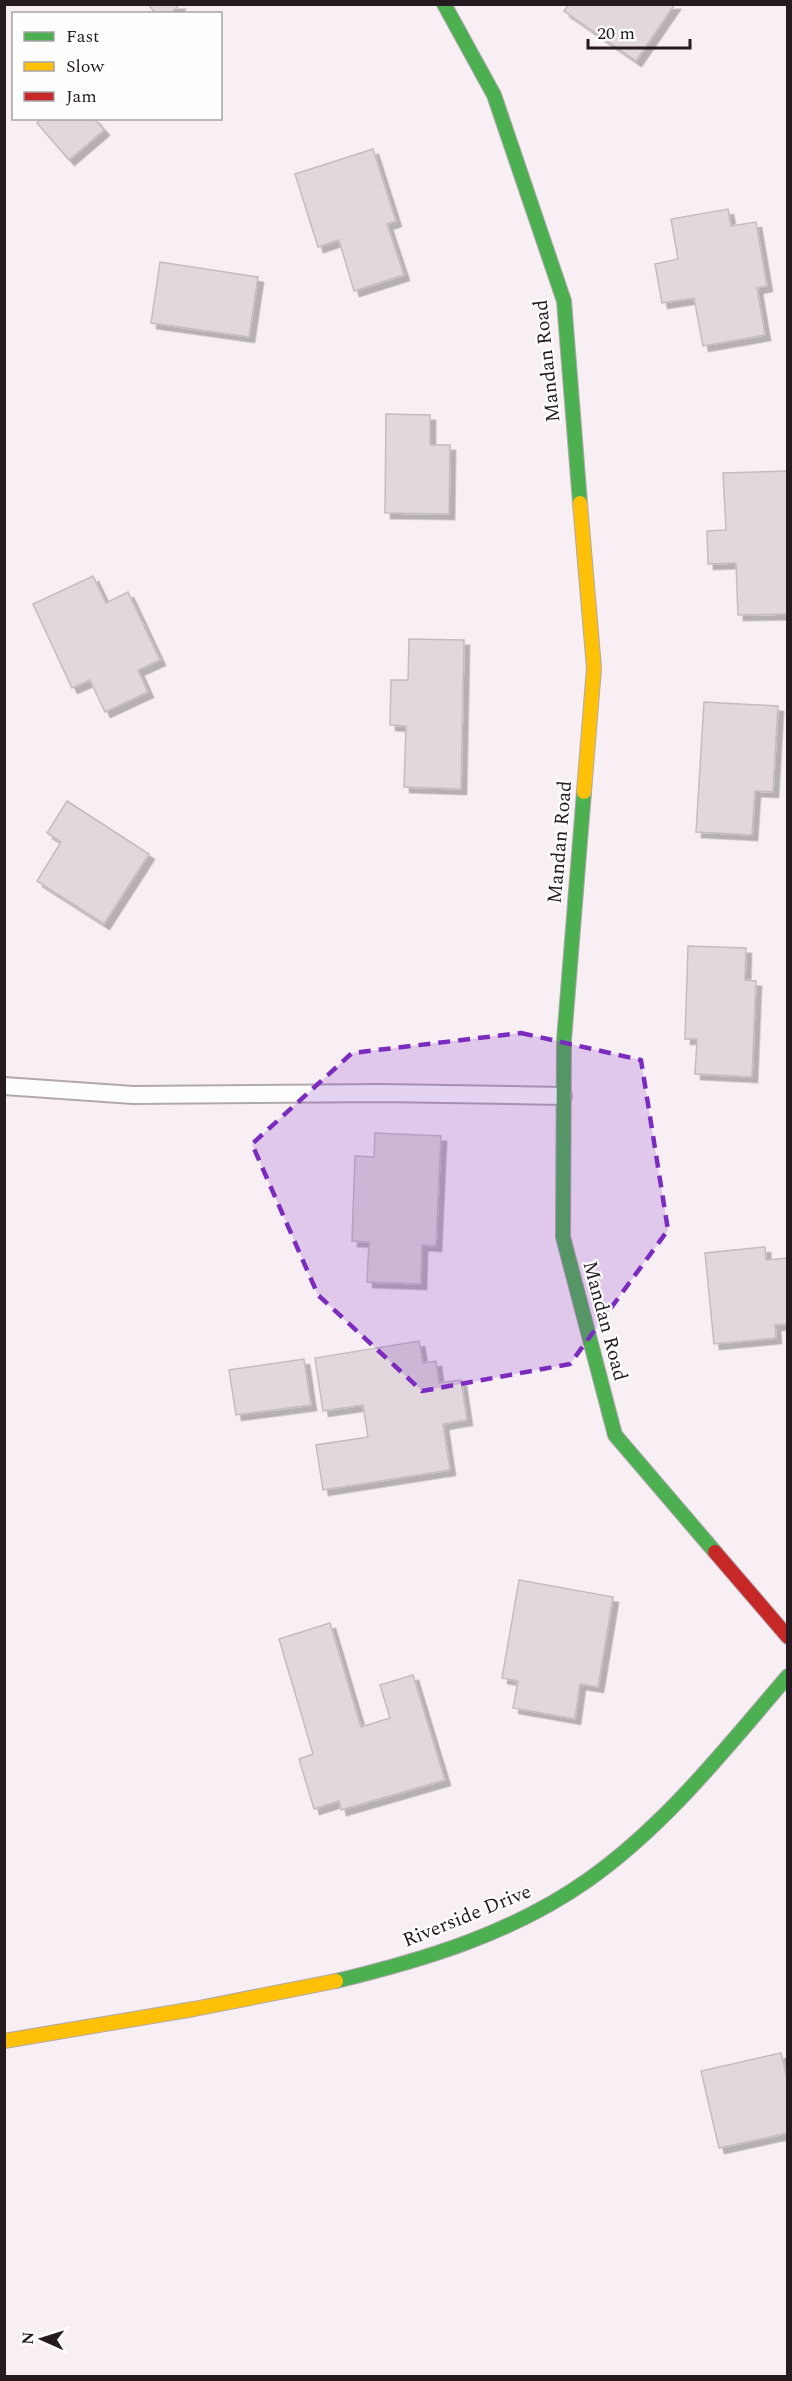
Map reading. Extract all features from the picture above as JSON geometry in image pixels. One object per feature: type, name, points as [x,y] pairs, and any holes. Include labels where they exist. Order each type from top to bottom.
[{"type":"street","name":"Mandan Road","points":[[444,4],[494,95],[564,301],[594,668],[564,1040],[563,1237],[615,1435],[788,1637]]},
{"type":"street","name":"Riverside Drive","points":[[4,2042],[238,2002],[375,1972],[438,1954],[500,1929],[555,1901],[609,1863],[675,1803],[788,1676]]},
{"type":"lane","points":[[4,1086],[133,1095],[563,1096]]},
{"type":"highlighted area","points":[[521,1033],[641,1060],[668,1230],[570,1364],[422,1391],[318,1295],[252,1144],[352,1053]]},
{"type":"building","points":[[148,4],[180,4],[172,12],[154,12]]},
{"type":"building","points":[[569,4],[675,4],[636,61],[564,11]]},
{"type":"building","points":[[40,120],[96,120],[104,130],[69,160],[37,123]]},
{"type":"building","points":[[373,149],[396,221],[387,224],[404,275],[354,291],[339,240],[318,247],[295,174]]},
{"type":"building","points":[[728,209],[731,226],[756,222],[767,286],[757,288],[765,335],[703,346],[694,298],[662,303],[655,264],[678,259],[671,219]]},
{"type":"building","points":[[160,262],[258,277],[249,337],[151,323]]},
{"type":"building","points":[[386,414],[430,415],[430,445],[450,445],[449,514],[385,513]]},
{"type":"building","points":[[788,471],[788,614],[738,615],[736,563],[708,564],[707,531],[726,530],[723,473]]},
{"type":"building","points":[[93,576],[106,603],[128,592],[160,660],[138,670],[148,692],[105,712],[90,680],[72,688],[33,604]]},
{"type":"building","points":[[409,639],[464,640],[461,789],[404,787],[406,726],[390,725],[391,680],[408,680]]},
{"type":"building","points":[[704,702],[778,706],[773,792],[755,791],[752,835],[696,832]]},
{"type":"building","points":[[67,801],[149,854],[104,924],[37,881],[61,842],[47,833]]},
{"type":"building","points":[[688,946],[746,948],[745,980],[756,981],[752,1077],[695,1074],[697,1039],[685,1039]]},
{"type":"building","points":[[375,1133],[441,1136],[436,1246],[422,1245],[421,1284],[367,1282],[369,1242],[352,1241],[355,1156],[374,1157]]},
{"type":"building","points":[[765,1247],[766,1260],[788,1258],[788,1324],[775,1325],[776,1338],[714,1344],[705,1253]]},
{"type":"building","points":[[419,1341],[423,1363],[436,1361],[439,1383],[461,1380],[467,1420],[443,1424],[450,1470],[323,1490],[316,1445],[368,1437],[363,1405],[323,1411],[315,1358]]},
{"type":"building","points":[[304,1359],[311,1405],[236,1415],[229,1370]]},
{"type":"building","points":[[519,1580],[613,1597],[598,1687],[580,1684],[575,1719],[513,1708],[518,1681],[502,1678]]},
{"type":"building","points":[[330,1623],[361,1727],[390,1718],[380,1685],[413,1675],[445,1780],[341,1810],[339,1801],[314,1809],[299,1759],[313,1754],[279,1639]]},
{"type":"building","points":[[781,2053],[788,2083],[788,2133],[719,2148],[701,2071]]},
{"type":"traffic: fast","points":[[444,4],[494,95],[564,301],[580,503]]},
{"type":"traffic: fast","points":[[584,792],[564,1040],[563,1237],[615,1435],[715,1552]]},
{"type":"traffic: fast","points":[[336,1981],[402,1964],[467,1943],[529,1915],[588,1880],[643,1835],[669,1810],[718,1758],[788,1676]]},
{"type":"traffic: slow","points":[[580,503],[594,668],[584,792]]},
{"type":"traffic: slow","points":[[4,2041],[194,2009],[336,1981]]},
{"type":"traffic: jam","points":[[715,1552],[788,1637]]}]
